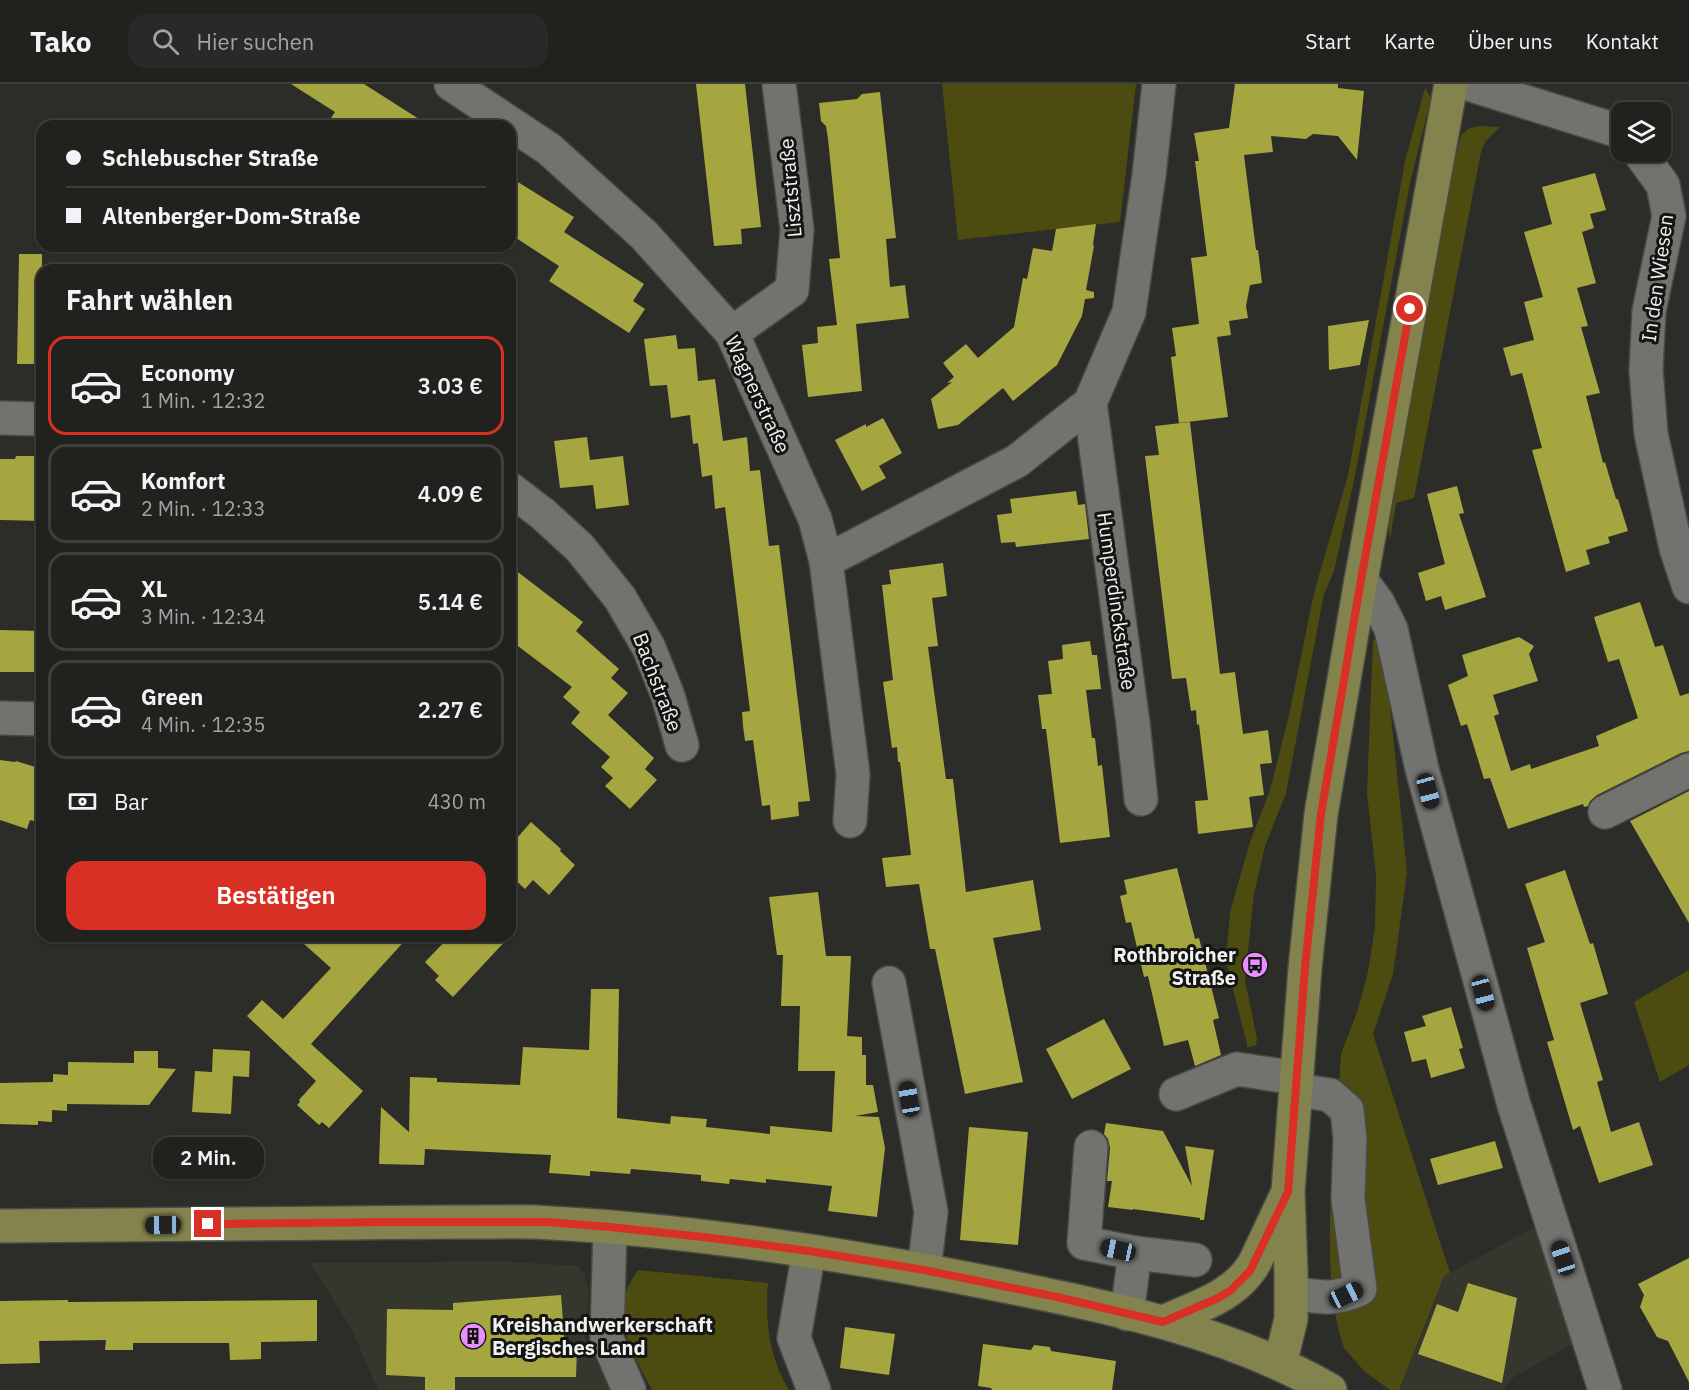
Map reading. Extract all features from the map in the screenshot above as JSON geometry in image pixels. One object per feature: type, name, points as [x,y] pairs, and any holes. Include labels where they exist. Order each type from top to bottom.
[{"type":"main road","points":[[1280,1364],[1291,1319],[1288,1192],[1321,814],[1451,84]]},
{"type":"main road","points":[[1163,1322],[1218,1298],[1240,1282],[1255,1262],[1288,1192]]},
{"type":"main road","points":[[0,1226],[548,1222],[712,1238],[924,1270],[1057,1297],[1163,1322],[1280,1364],[1330,1390]]},
{"type":"street","name":"Wagnerstraße","points":[[451,84],[505,120]]},
{"type":"street","name":"Lisztstraße","points":[[732,333],[792,290],[796,229],[779,84]]},
{"type":"street","points":[[825,561],[1017,461],[1090,403],[1129,312],[1149,175],[1159,84]]},
{"type":"street","points":[[1468,84],[1611,129]]},
{"type":"street","name":"Wagnerstraße","points":[[516,127],[549,149],[644,235],[732,333],[815,519],[825,561],[853,774],[850,821]]},
{"type":"street","name":"In den Wiesen","points":[[1646,162],[1663,185],[1669,216],[1649,311],[1646,370],[1651,434],[1676,548],[1689,587]]},
{"type":"street","name":"Humperdinckstraße","points":[[1090,403],[1132,711],[1141,799]]},
{"type":"street","points":[[0,418],[36,419]]},
{"type":"street","name":"Bachstraße","points":[[516,494],[543,514],[580,548],[620,597],[649,648],[668,696],[682,745]]},
{"type":"street","points":[[1361,580],[1378,603],[1391,629],[1422,769],[1514,1105],[1605,1390]]},
{"type":"street","points":[[0,718],[36,718]]},
{"type":"street","points":[[1605,812],[1689,770]]},
{"type":"street","points":[[889,983],[931,1212],[924,1270]]},
{"type":"street","points":[[1176,1094],[1237,1069],[1330,1095],[1347,1110],[1350,1138],[1348,1199],[1360,1289],[1346,1295],[1326,1298],[1292,1293]]},
{"type":"street","points":[[1091,1147],[1084,1243],[1135,1253],[1195,1260]]},
{"type":"street","points":[[610,1227],[607,1339],[629,1390]]},
{"type":"street","points":[[809,1251],[794,1338],[814,1390]]},
{"type":"street","points":[[1127,1314],[1135,1253]]},
{"type":"shaded area","points":[[942,84],[1136,84],[1120,222],[958,240]]},
{"type":"shaded area","points":[[1425,88],[1431,98],[1410,183],[1355,476],[1334,571],[1324,594],[1286,793],[1265,846],[1254,894],[1245,980],[1257,1039],[1256,1045],[1247,1048],[1226,961],[1230,912],[1249,845],[1270,790],[1289,715],[1314,593],[1348,475],[1405,161]]},
{"type":"shaded area","points":[[1479,126],[1500,127],[1485,142],[1481,152],[1414,498],[1396,503],[1390,540],[1387,512],[1441,221],[1461,135],[1468,129]]},
{"type":"shaded area","points":[[1378,639],[1386,656],[1407,873],[1393,974],[1373,1034],[1450,1273],[1444,1276],[1399,1390],[1390,1390],[1365,1372],[1344,1348],[1332,1298],[1330,1260],[1330,1217],[1341,1054],[1357,1012],[1368,972],[1375,927],[1376,875],[1367,793],[1373,640]]},
{"type":"shaded area","points":[[1689,970],[1689,1065],[1660,1082],[1634,1002]]},
{"type":"shaded area","points":[[1540,1224],[1577,1341],[1511,1379],[1504,1390],[1399,1390],[1444,1276]]},
{"type":"shaded area","points":[[513,1262],[579,1266],[584,1274],[589,1293],[585,1322],[586,1337],[589,1348],[611,1390],[378,1390],[350,1326],[310,1263]]},
{"type":"shaded area","points":[[638,1270],[768,1283],[767,1311],[770,1338],[777,1365],[789,1390],[652,1390],[630,1346],[623,1316],[629,1286]]},
{"type":"building","points":[[291,84],[364,84],[421,120],[330,120],[335,112]]},
{"type":"building","points":[[696,84],[745,84],[761,227],[741,229],[742,244],[714,246]]},
{"type":"building","points":[[1235,84],[1338,84],[1338,88],[1364,91],[1357,160],[1338,136],[1313,134],[1306,139],[1271,136],[1273,152],[1244,155],[1262,283],[1250,285],[1246,306],[1248,318],[1229,321],[1231,335],[1217,337],[1228,417],[1179,423],[1171,357],[1176,356],[1172,328],[1199,324],[1191,258],[1207,256],[1195,161],[1199,161],[1194,133],[1229,128]]},
{"type":"building","points":[[880,92],[896,238],[886,239],[890,287],[905,285],[909,318],[856,324],[862,391],[808,397],[802,345],[818,343],[817,327],[837,325],[829,259],[840,258],[828,139],[826,126],[821,121],[819,103],[857,99],[862,94]]},
{"type":"building","points":[[1595,173],[1606,210],[1590,214],[1594,228],[1582,232],[1596,283],[1577,288],[1588,326],[1581,327],[1600,393],[1586,396],[1603,463],[1605,462],[1628,531],[1608,537],[1610,543],[1586,550],[1590,564],[1566,572],[1532,450],[1542,448],[1522,373],[1511,376],[1503,348],[1534,340],[1524,302],[1543,297],[1524,232],[1552,224],[1542,187]]},
{"type":"building","points":[[516,181],[574,217],[564,232],[644,284],[633,301],[645,309],[629,333],[549,281],[559,266],[516,238]]},
{"type":"building","points":[[1096,224],[1086,290],[1094,292],[1094,298],[1085,299],[1082,316],[1057,365],[1013,401],[1003,388],[958,425],[938,429],[931,399],[952,382],[947,383],[954,377],[943,363],[966,344],[978,358],[1014,327],[1023,278],[1027,279],[1033,248],[1052,251],[1056,229]]},
{"type":"building","points":[[19,254],[42,254],[42,264],[36,264],[36,364],[17,364]]},
{"type":"building","points":[[1369,320],[1360,365],[1329,370],[1328,326]]},
{"type":"building","points":[[676,335],[678,349],[695,348],[698,381],[715,379],[723,441],[747,437],[750,471],[760,470],[769,546],[779,545],[810,801],[798,802],[799,816],[771,820],[770,805],[762,806],[753,740],[745,741],[743,726],[742,712],[750,711],[725,507],[715,509],[712,475],[702,477],[698,443],[693,444],[690,415],[671,418],[667,385],[650,386],[644,339]]},
{"type":"building","points":[[883,418],[902,453],[879,466],[886,478],[862,491],[835,440]]},
{"type":"building","points":[[1190,422],[1220,674],[1235,672],[1243,734],[1268,730],[1272,763],[1260,764],[1264,795],[1249,797],[1253,827],[1198,834],[1195,801],[1208,800],[1199,724],[1197,725],[1196,710],[1191,711],[1186,678],[1172,679],[1145,456],[1159,455],[1155,426]]},
{"type":"building","points":[[587,437],[590,460],[623,456],[629,505],[596,509],[593,485],[560,488],[554,441]]},
{"type":"building","points":[[16,456],[36,456],[36,521],[0,520],[0,459],[15,459]]},
{"type":"building","points":[[1457,486],[1464,513],[1459,514],[1486,597],[1445,610],[1441,596],[1426,601],[1418,573],[1445,564],[1427,494]]},
{"type":"building","points":[[1076,491],[1078,505],[1085,504],[1089,539],[1016,547],[1015,542],[1001,543],[997,515],[1012,513],[1010,499]]},
{"type":"building","points":[[943,563],[947,596],[932,598],[938,646],[928,647],[946,779],[953,779],[966,892],[1033,880],[1041,930],[993,938],[1023,1082],[965,1094],[935,949],[930,949],[919,884],[886,887],[882,858],[911,855],[900,762],[898,762],[897,747],[892,748],[883,682],[893,680],[882,585],[891,584],[889,570]]},
{"type":"building","points":[[516,571],[583,622],[576,631],[619,669],[611,678],[628,693],[608,715],[654,758],[645,769],[657,780],[630,809],[605,786],[613,778],[601,767],[610,757],[571,723],[580,712],[563,697],[572,687],[516,645]]},
{"type":"building","points":[[1640,602],[1655,647],[1663,645],[1680,696],[1689,693],[1689,751],[1597,795],[1588,806],[1584,807],[1583,804],[1508,829],[1490,778],[1484,779],[1467,724],[1461,726],[1448,685],[1468,676],[1462,655],[1519,637],[1534,646],[1529,654],[1538,681],[1493,695],[1499,714],[1494,716],[1511,771],[1530,764],[1531,769],[1599,746],[1596,736],[1638,718],[1619,659],[1608,662],[1594,617]]},
{"type":"building","points":[[0,630],[36,631],[36,672],[0,672]]},
{"type":"building","points":[[1090,641],[1092,655],[1097,655],[1101,689],[1086,690],[1092,738],[1095,738],[1098,766],[1102,765],[1110,837],[1060,843],[1046,729],[1042,729],[1038,695],[1052,694],[1048,661],[1063,659],[1062,645]]},
{"type":"building","points":[[0,760],[16,761],[36,767],[36,822],[30,820],[27,829],[0,820]]},
{"type":"building","points":[[1689,791],[1689,923],[1630,821]]},
{"type":"building","points":[[531,822],[575,865],[549,895],[533,880],[525,889],[516,881],[516,839]]},
{"type":"building","points":[[1177,868],[1195,939],[1199,938],[1219,1018],[1213,1020],[1221,1055],[1195,1066],[1188,1040],[1164,1046],[1148,976],[1144,977],[1131,922],[1126,923],[1120,896],[1127,894],[1124,880]]},
{"type":"building","points":[[1565,870],[1590,944],[1593,943],[1608,994],[1580,1003],[1603,1080],[1597,1082],[1611,1132],[1639,1122],[1653,1165],[1599,1183],[1580,1126],[1573,1130],[1547,1042],[1554,1040],[1527,948],[1545,942],[1525,884]]},
{"type":"building","points":[[818,892],[826,956],[851,956],[847,1036],[862,1037],[862,1055],[866,1055],[866,1085],[873,1085],[878,1112],[855,1116],[879,1117],[885,1148],[877,1217],[828,1211],[832,1186],[766,1179],[766,1183],[730,1179],[729,1184],[701,1181],[701,1175],[631,1169],[630,1174],[590,1171],[590,1176],[549,1173],[551,1155],[425,1149],[424,1165],[379,1164],[381,1107],[409,1132],[410,1077],[437,1078],[437,1082],[520,1085],[523,1047],[589,1050],[591,989],[619,989],[617,1118],[670,1124],[671,1116],[707,1119],[706,1127],[770,1134],[770,1126],[832,1132],[835,1071],[798,1071],[800,1006],[781,1006],[783,955],[777,955],[769,897]]},
{"type":"building","points":[[302,942],[404,942],[311,1044],[363,1091],[329,1128],[322,1122],[319,1125],[297,1105],[316,1081],[247,1016],[262,1000],[283,1019],[331,968]]},
{"type":"building","points":[[444,942],[504,942],[453,997],[435,980],[439,976],[425,962]]},
{"type":"building","points":[[1451,1007],[1463,1048],[1459,1049],[1465,1068],[1431,1078],[1426,1059],[1412,1062],[1404,1032],[1426,1026],[1422,1016]]},
{"type":"building","points":[[1104,1019],[1131,1069],[1072,1099],[1046,1049]]},
{"type":"building","points":[[213,1049],[250,1051],[249,1077],[233,1076],[231,1114],[192,1112],[195,1071],[212,1072]]},
{"type":"building","points":[[134,1051],[158,1051],[158,1068],[176,1069],[149,1105],[67,1104],[67,1111],[52,1110],[52,1122],[38,1121],[38,1125],[0,1124],[0,1083],[53,1082],[53,1074],[68,1075],[68,1062],[134,1063]]},
{"type":"building","points":[[1106,1123],[1163,1131],[1192,1186],[1185,1146],[1214,1150],[1204,1220],[1108,1207],[1112,1181],[1107,1181],[1110,1148],[1104,1134]]},
{"type":"building","points":[[969,1127],[1028,1132],[1018,1245],[960,1240]]},
{"type":"building","points":[[1495,1141],[1503,1168],[1438,1185],[1430,1159]]},
{"type":"building","points":[[1689,1258],[1689,1382],[1668,1341],[1657,1337],[1640,1307],[1644,1295],[1638,1284]]},
{"type":"building","points":[[1468,1283],[1517,1298],[1502,1383],[1418,1354],[1437,1304],[1458,1312]]},
{"type":"building","name":"Kreishandwerkerschaft Bergisches Land","points":[[561,1295],[565,1347],[577,1347],[576,1377],[455,1377],[455,1390],[425,1390],[425,1377],[386,1375],[387,1309],[453,1310],[453,1303]]},
{"type":"building","points":[[68,1300],[68,1302],[317,1300],[317,1341],[261,1342],[261,1359],[230,1360],[229,1343],[133,1343],[133,1350],[105,1350],[106,1340],[39,1341],[40,1363],[0,1364],[0,1301]]},
{"type":"building","points":[[845,1327],[895,1334],[889,1375],[840,1368]]},
{"type":"building","points":[[983,1344],[1031,1350],[1034,1345],[1050,1347],[1051,1351],[1116,1361],[1112,1390],[992,1390],[978,1386]]},
{"type":"place","name":"Rothbroicher Straße","points":[[1255,965]]},
{"type":"place","name":"Kreishandwerkerschaft Bergisches Land","points":[[473,1336]]},
{"type":"route","points":[[208,1224],[548,1222],[610,1227],[809,1251],[924,1270],[1057,1297],[1163,1322],[1230,1291],[1250,1271],[1288,1192],[1305,968],[1321,814],[1410,309]]}]
